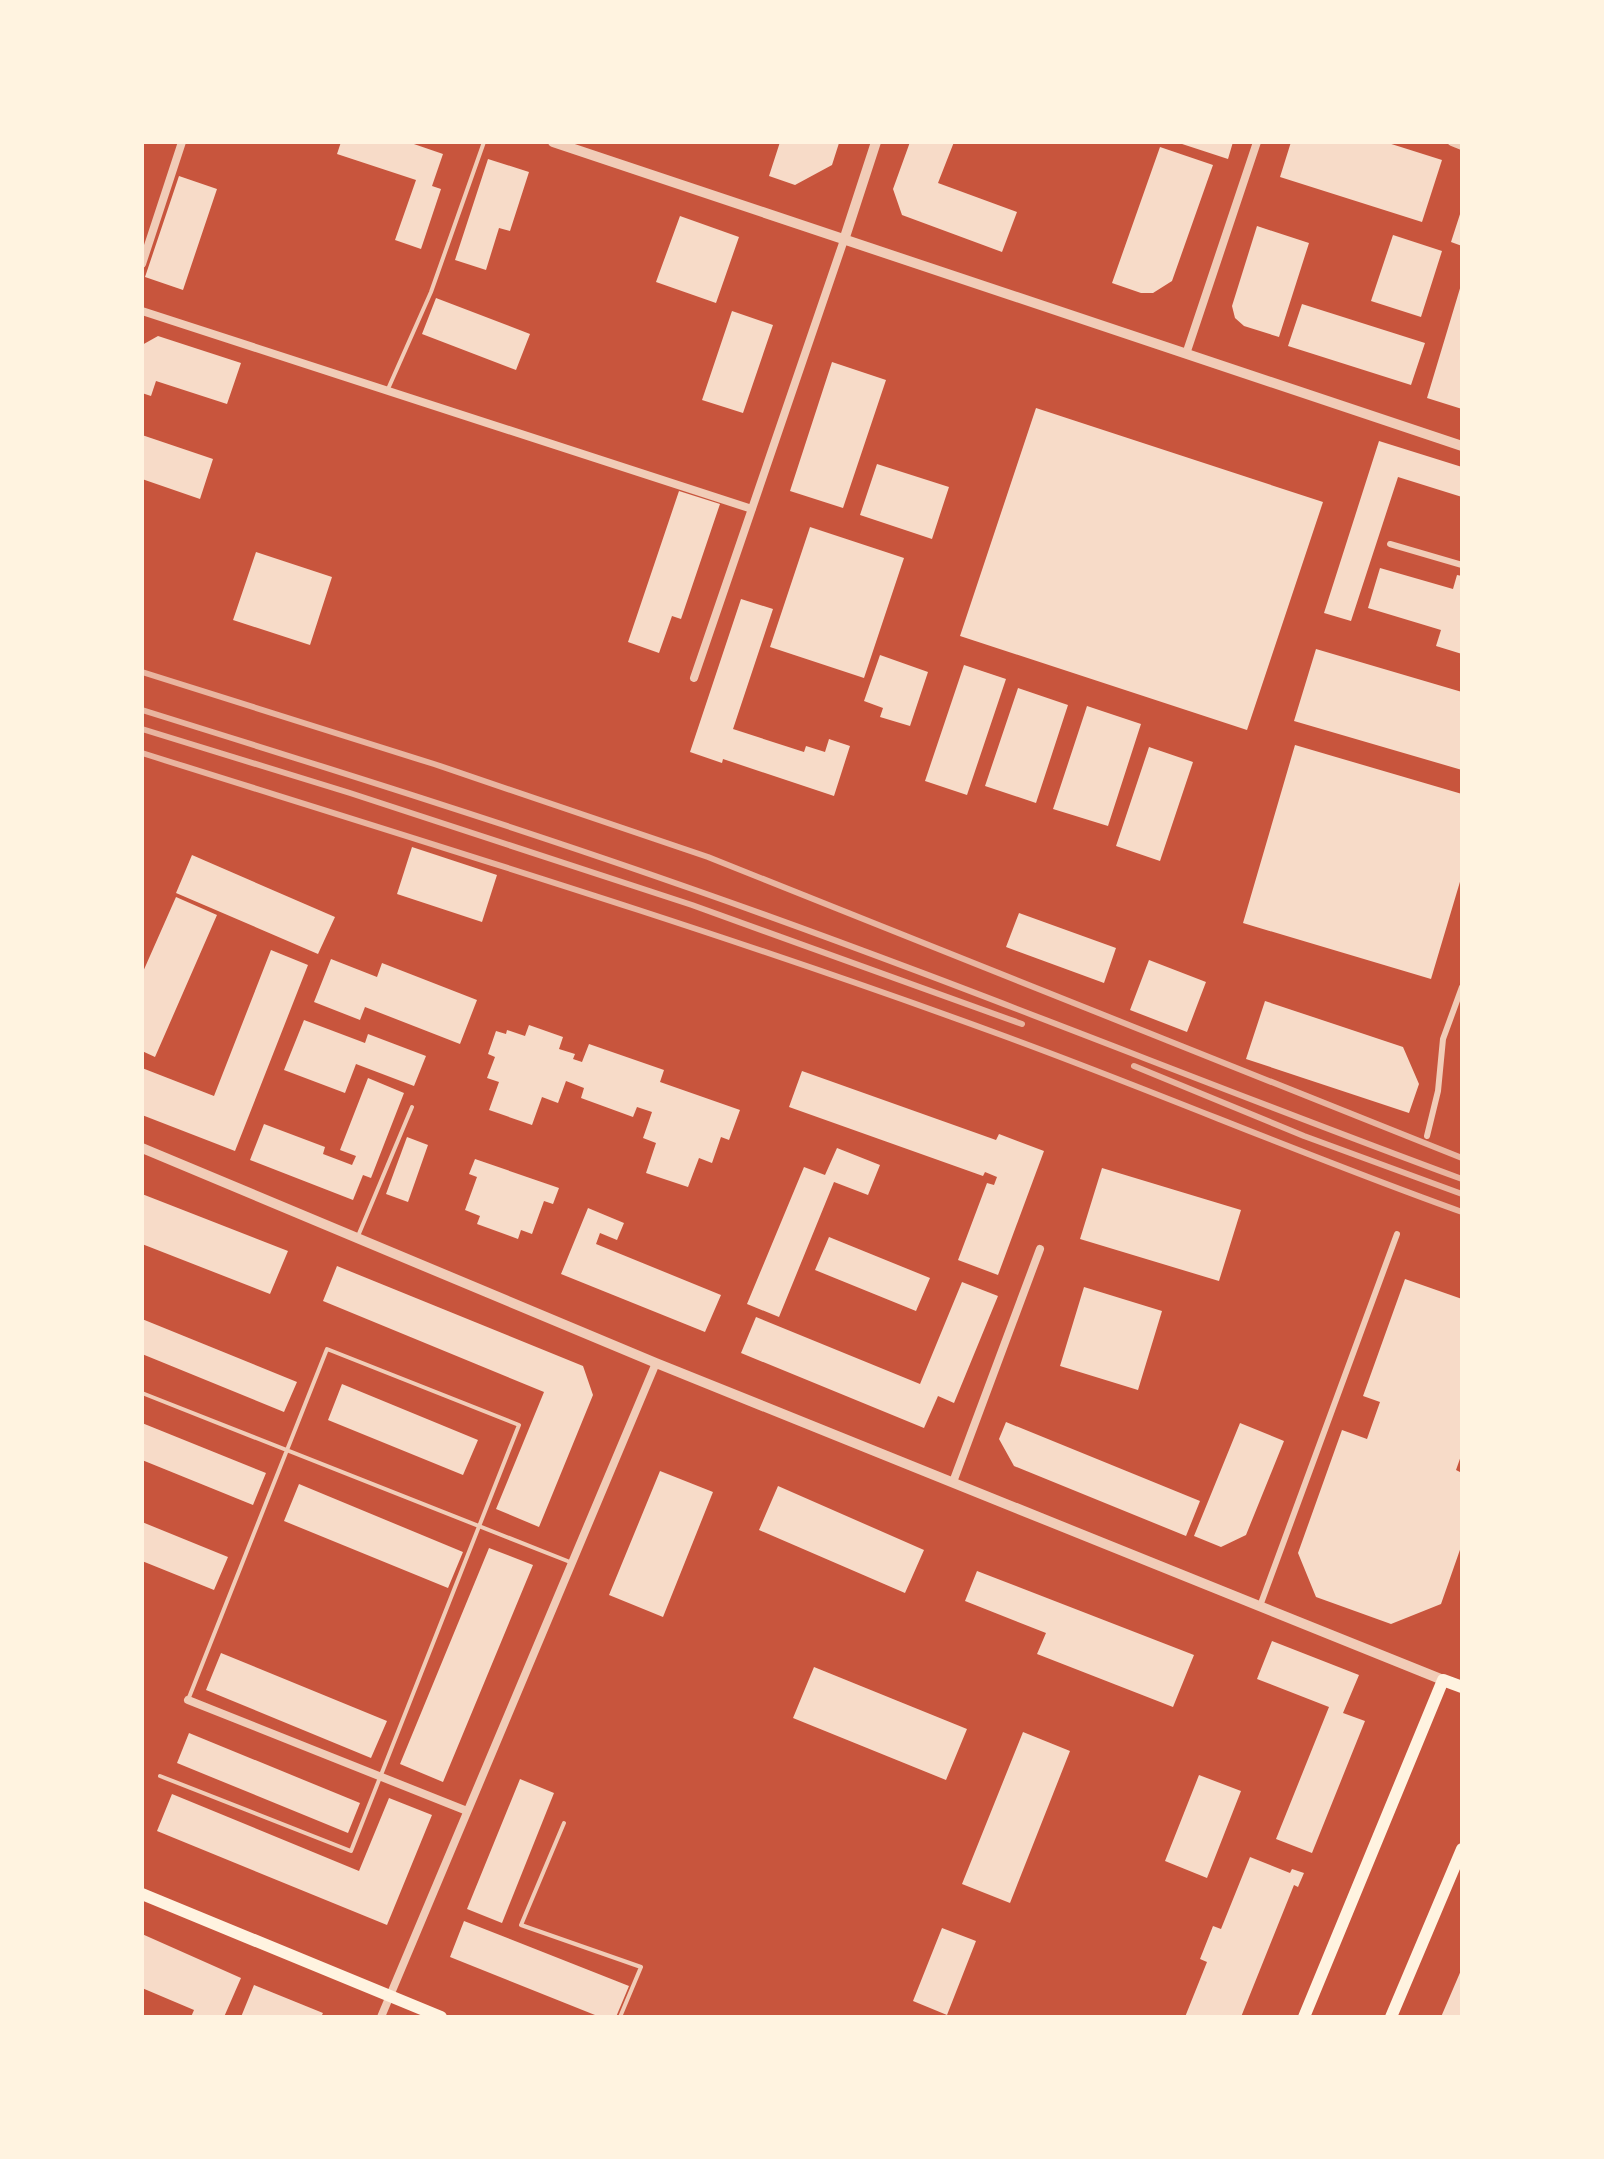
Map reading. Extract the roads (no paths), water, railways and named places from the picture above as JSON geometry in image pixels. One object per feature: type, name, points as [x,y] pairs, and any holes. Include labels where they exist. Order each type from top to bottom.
[{"type":"main road","points":[[1304,2017],[1443,1680],[1462,1687]]},
{"type":"main road","points":[[1391,2017],[1462,1849]]},
{"type":"main road","points":[[142,1894],[441,2017]]},
{"type":"street","points":[[142,264],[182,142]]},
{"type":"street","points":[[553,142],[1462,446]]},
{"type":"street","points":[[694,678],[876,142]]},
{"type":"street","points":[[1186,354],[1257,142]]},
{"type":"street","points":[[1452,142],[1462,146]]},
{"type":"street","points":[[142,311],[752,509]]},
{"type":"street","points":[[1390,544],[1462,565]]},
{"type":"street","points":[[1427,1136],[1438,1091],[1443,1039],[1462,987]]},
{"type":"street","points":[[142,1148],[656,1363],[1443,1680]]},
{"type":"street","points":[[1260,1606],[1397,1234]]},
{"type":"street","points":[[953,1482],[1040,1249]]},
{"type":"street","points":[[381,2017],[656,1363]]},
{"type":"street","points":[[188,1700],[467,1811]]},
{"type":"lane","points":[[387,391],[431,292],[484,142]]},
{"type":"lane","points":[[357,1238],[412,1107]]},
{"type":"lane","points":[[160,1776],[351,1851],[519,1425],[327,1349],[188,1700]]},
{"type":"lane","points":[[142,1393],[572,1563]]},
{"type":"lane","points":[[564,1823],[521,1925],[641,1967],[620,2017]]},
{"type":"railway","points":[[142,672],[434,764],[708,857],[1462,1158]]},
{"type":"railway","points":[[142,710],[490,820],[698,891],[1462,1179]]},
{"type":"railway","points":[[142,729],[350,793],[692,905],[1022,1024]]},
{"type":"railway","points":[[142,753],[784,958],[1055,1055],[1462,1212]]},
{"type":"railway","points":[[1134,1066],[1304,1136],[1462,1194]]}]
